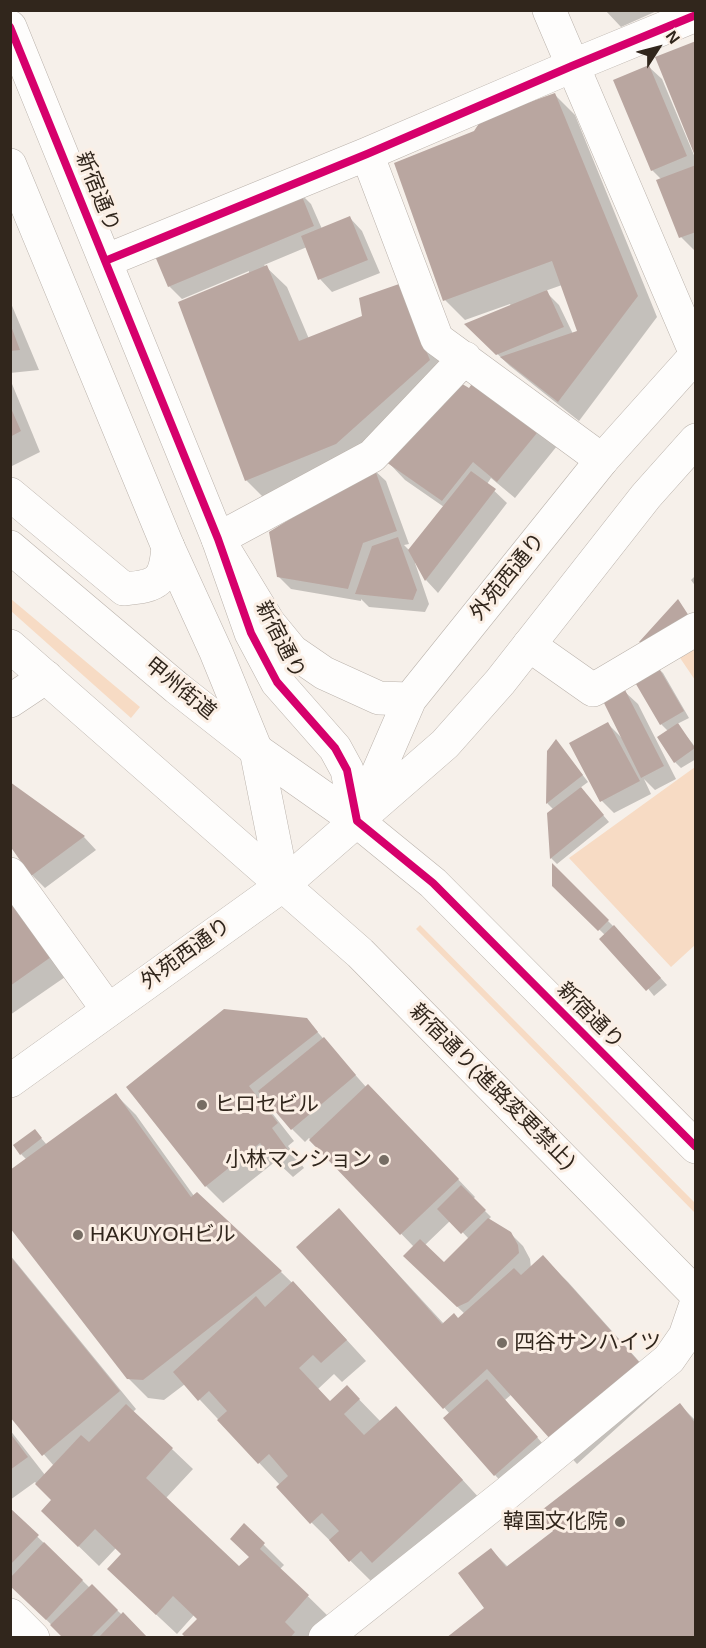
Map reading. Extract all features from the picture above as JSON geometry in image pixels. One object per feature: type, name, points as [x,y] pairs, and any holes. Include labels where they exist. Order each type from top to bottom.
[{"type":"main road","points":[[10,20],[33,10]]},
{"type":"main road","points":[[549,10],[696,354]]},
{"type":"main road","points":[[105,261],[368,154],[696,15]]},
{"type":"main road","name":"新宿通り","points":[[10,27],[218,539],[251,633],[277,682],[335,748],[347,770],[357,821],[433,883],[696,1147]]},
{"type":"main road","points":[[368,154],[437,339],[602,460]]},
{"type":"main road","points":[[10,165],[168,547],[216,652],[256,750],[283,885]]},
{"type":"main road","name":"外苑西通り","points":[[357,821],[410,699],[602,460],[696,354]]},
{"type":"main road","points":[[410,699],[379,698],[324,673],[292,651],[269,623],[218,539],[372,456],[465,358]]},
{"type":"main road","name":"外苑西通り","points":[[10,1080],[283,885],[445,744],[500,682],[646,496],[696,440]]},
{"type":"main road","points":[[10,494],[124,589],[148,586],[158,580],[166,566],[168,547]]},
{"type":"main road","name":"甲州街道","points":[[10,547],[127,647],[256,750],[357,821]]},
{"type":"main road","points":[[529,645],[593,690],[696,629]]},
{"type":"main road","points":[[10,646],[283,885]]},
{"type":"main road","points":[[10,701],[46,677]]},
{"type":"main road","points":[[10,874],[108,1010]]},
{"type":"main road","name":"新宿通り(進路変更禁止)","points":[[283,885],[360,953],[696,1294]]},
{"type":"main road","points":[[325,1638],[669,1359],[685,1336],[696,1304]]},
{"type":"main road","points":[[10,1615],[33,1638]]},
{"type":"shaded area","points":[[11,599],[140,707],[131,718],[11,611]]},
{"type":"shaded area","points":[[695,640],[695,680],[676,652]]},
{"type":"shaded area","points":[[695,767],[695,945],[671,967],[569,858]]},
{"type":"shaded area","points":[[420,925],[695,1203],[695,1213],[416,929]]},
{"type":"building","points":[[696,41],[696,156],[695,156],[655,57]]},
{"type":"building","points":[[649,65],[687,156],[651,171],[613,80]]},
{"type":"building","points":[[555,93],[638,296],[558,402],[500,357],[577,331],[552,261],[443,301],[394,163],[474,131],[482,119]]},
{"type":"building","points":[[696,165],[696,232],[679,238],[656,180]]},
{"type":"building","points":[[299,189],[314,226],[168,287],[152,249]]},
{"type":"building","points":[[350,216],[368,260],[318,280],[301,236]]},
{"type":"building","points":[[267,265],[299,341],[362,316],[359,298],[399,284],[430,360],[336,444],[245,481],[178,302]]},
{"type":"building","points":[[547,290],[564,327],[496,355],[464,324]]},
{"type":"building","points":[[11,326],[20,350],[10,351]]},
{"type":"building","points":[[476,378],[541,428],[497,482],[473,462],[442,501],[386,462],[459,382],[469,388]]},
{"type":"building","points":[[10,406],[21,431],[10,437]]},
{"type":"building","points":[[374,467],[397,531],[363,543],[348,589],[277,577],[269,532]]},
{"type":"building","points":[[471,471],[496,489],[425,581],[408,550]]},
{"type":"building","points":[[398,537],[417,590],[413,600],[355,594],[372,546]]},
{"type":"building","points":[[678,599],[689,616],[642,644],[639,642]]},
{"type":"building","points":[[657,665],[684,711],[660,725],[633,679]]},
{"type":"building","points":[[625,690],[664,766],[641,778],[603,701]]},
{"type":"building","points":[[608,722],[640,781],[600,802],[569,743]]},
{"type":"building","points":[[678,723],[695,748],[674,763],[657,737]]},
{"type":"building","points":[[556,739],[583,775],[546,804],[547,751]]},
{"type":"building","points":[[10,782],[85,836],[31,876],[10,846]]},
{"type":"building","points":[[581,787],[604,815],[550,859],[547,813]]},
{"type":"building","points":[[552,863],[609,920],[598,931],[552,886]]},
{"type":"building","points":[[10,899],[51,957],[10,986]]},
{"type":"building","points":[[614,925],[661,978],[646,991],[599,939]]},
{"type":"building","name":"ヒロセビル","points":[[224,1009],[307,1018],[318,1032],[249,1086],[278,1123],[272,1128],[288,1150],[275,1161],[260,1143],[205,1187],[126,1087]]},
{"type":"building","points":[[324,1037],[356,1075],[291,1130],[258,1091]]},
{"type":"building","name":"小林マンション","points":[[368,1084],[459,1179],[400,1235],[309,1140]]},
{"type":"building","name":"HAKUYOHビル","points":[[116,1093],[191,1197],[197,1192],[282,1271],[143,1380],[127,1379],[10,1228],[10,1170]]},
{"type":"building","points":[[35,1129],[42,1138],[20,1155],[13,1145]]},
{"type":"building","points":[[461,1185],[486,1210],[461,1234],[437,1209]]},
{"type":"building","name":"四谷サンハイツ","points":[[339,1208],[442,1324],[454,1313],[458,1318],[514,1268],[521,1275],[543,1255],[639,1362],[552,1441],[487,1369],[443,1409],[296,1247]]},
{"type":"building","points":[[488,1218],[511,1232],[518,1245],[519,1253],[468,1302],[457,1307],[403,1256],[420,1239],[444,1262]]},
{"type":"building","points":[[10,1256],[120,1391],[42,1456],[10,1417]]},
{"type":"building","points":[[293,1281],[347,1340],[321,1363],[313,1355],[299,1368],[330,1401],[347,1385],[360,1399],[344,1414],[364,1435],[396,1406],[463,1480],[372,1563],[361,1551],[349,1562],[329,1540],[339,1531],[322,1513],[310,1524],[276,1487],[288,1476],[269,1454],[258,1464],[217,1420],[227,1411],[209,1391],[198,1401],[173,1372],[256,1296],[265,1307]]},
{"type":"building","points":[[487,1379],[538,1437],[494,1476],[443,1418]]},
{"type":"building","name":"韓国文化院","points":[[680,1403],[696,1424],[696,1638],[446,1638],[484,1608],[458,1573],[491,1548],[506,1567],[553,1531],[538,1513]]},
{"type":"building","points":[[126,1404],[173,1448],[146,1478],[239,1566],[249,1557],[230,1539],[244,1523],[265,1543],[260,1549],[309,1595],[285,1622],[295,1632],[290,1638],[186,1638],[182,1634],[197,1619],[173,1596],[156,1615],[107,1569],[121,1554],[95,1529],[78,1547],[41,1511],[51,1500],[35,1484],[81,1435],[89,1442]]},
{"type":"building","points":[[10,1433],[28,1457],[10,1470]]},
{"type":"building","points":[[10,1508],[39,1535],[10,1565]]},
{"type":"building","points":[[44,1542],[83,1580],[46,1620],[10,1586],[10,1578]]},
{"type":"building","points":[[92,1584],[118,1610],[90,1638],[63,1638],[50,1625]]},
{"type":"building","points":[[123,1612],[148,1638],[98,1638]]},
{"type":"cycle path","points":[[105,261],[367,154],[696,15]]},
{"type":"cycle path","points":[[10,27],[218,539],[251,633],[277,682],[335,748],[347,770],[357,821],[433,883],[696,1147]]},
{"type":"place","name":"ヒロセビル","points":[[202,1105]]},
{"type":"place","name":"小林マンション","points":[[384,1160]]},
{"type":"place","name":"HAKUYOHビル","points":[[78,1235]]},
{"type":"place","name":"四谷サンハイツ","points":[[502,1343]]},
{"type":"place","name":"韓国文化院","points":[[620,1522]]}]
